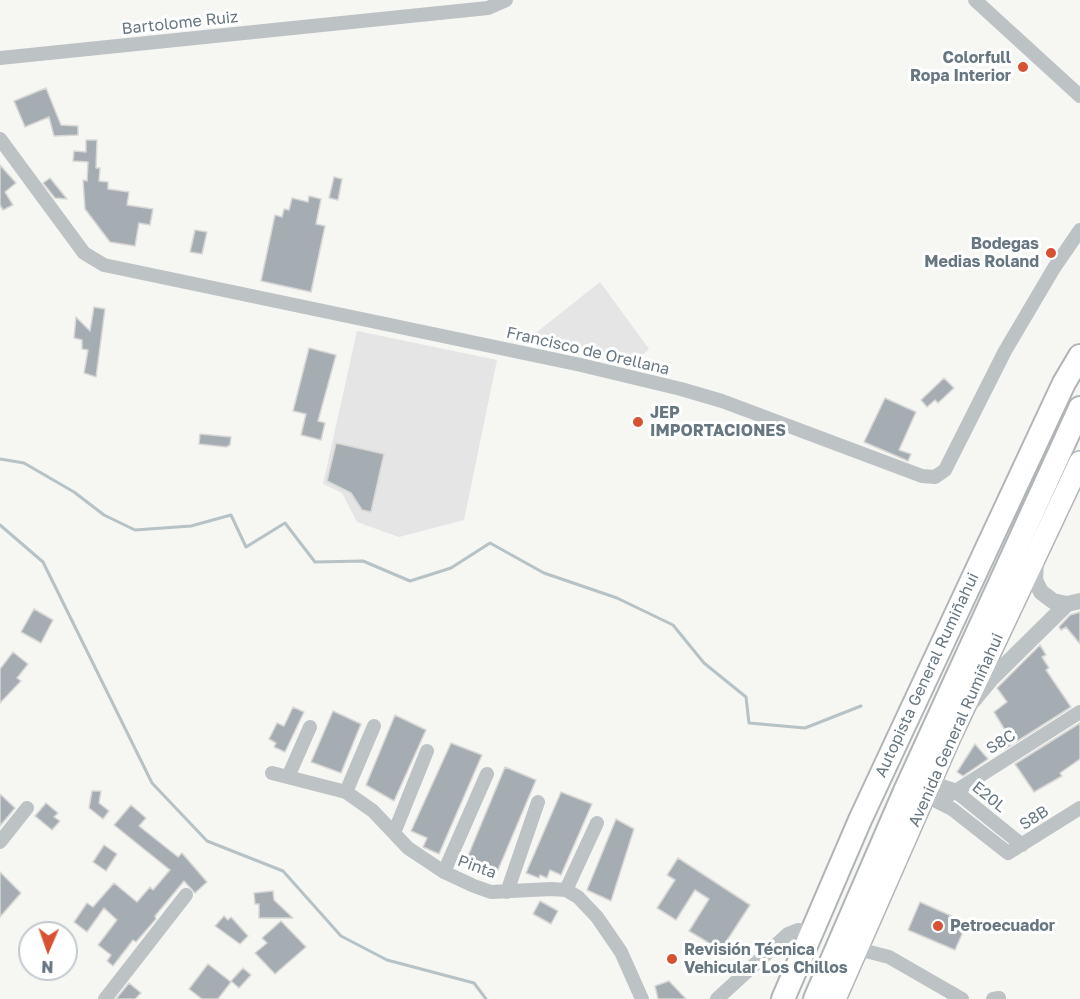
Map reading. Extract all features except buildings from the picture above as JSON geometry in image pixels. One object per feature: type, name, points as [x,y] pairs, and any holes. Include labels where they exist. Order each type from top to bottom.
[{"type":"highway","name":"Autopista General Rumiñahui","points":[[783,999],[860,820],[1059,394],[1080,356]]},
{"type":"highway","name":"Autopista General Rumiñahui","points":[[815,999],[904,791],[1080,408]]},
{"type":"main road","name":"Avenida General Rumiñahui","points":[[835,999],[933,793],[951,735],[1080,462]]},
{"type":"street","name":"Bartolome Ruiz","points":[[0,57],[488,8],[506,0]]},
{"type":"street","points":[[975,0],[1080,96]]},
{"type":"street","name":"Francisco de Orellana","points":[[0,139],[84,253],[104,265],[581,365],[681,389],[722,401],[922,476],[935,477],[945,470],[1005,351],[1042,287],[1080,230]]},
{"type":"street","points":[[1038,552],[1034,566],[1035,580],[1041,592],[1053,601],[1073,603]]},
{"type":"street","points":[[951,735],[992,678],[1073,603]]},
{"type":"street","name":"S8C","points":[[933,793],[954,790],[1080,712]]},
{"type":"street","points":[[346,792],[374,726]]},
{"type":"street","points":[[288,777],[310,728]]},
{"type":"street","points":[[394,833],[427,751]]},
{"type":"street","name":"Pinta","points":[[272,774],[346,792],[373,811],[408,848],[444,872],[474,886],[491,892],[566,890]]},
{"type":"street","points":[[444,872],[487,774]]},
{"type":"street","name":"E20L","points":[[933,793],[954,790],[1023,845]]},
{"type":"street","name":"E20L","points":[[933,793],[1005,852]]},
{"type":"street","points":[[507,892],[537,802]]},
{"type":"street","points":[[0,842],[27,808]]},
{"type":"street","name":"S8B","points":[[1005,852],[1011,852],[1023,845],[1080,808]]},
{"type":"street","points":[[597,823],[566,890],[578,897],[597,917],[621,952],[642,999]]},
{"type":"street","points":[[105,999],[186,895]]},
{"type":"street","points":[[717,999],[788,934],[798,930],[811,932]]},
{"type":"street","points":[[858,949],[889,957],[962,999]]},
{"type":"shaded area","points":[[600,282],[649,349],[631,365],[527,340]]},
{"type":"shaded area","points":[[357,331],[497,360],[464,520],[399,537],[357,522],[342,493],[323,484]]},
{"type":"waterway","points":[[0,459],[24,463],[74,492],[104,515],[135,530],[191,526],[231,515],[246,547],[285,523],[315,562],[363,561],[410,581],[451,568],[490,543],[544,573],[617,598],[673,625],[704,663],[746,697],[749,723],[805,728],[861,706]]},
{"type":"waterway","points":[[0,525],[43,562],[152,783],[207,841],[283,871],[341,936],[387,960],[474,983],[486,999]]},
{"type":"place","name":"Colorfull Ropa Interior","points":[[1023,67]]},
{"type":"place","name":"Bodegas Medias Roland","points":[[1051,253]]},
{"type":"place","name":"JEP IMPORTACIONES","points":[[638,422]]},
{"type":"place","name":"Petroecuador","points":[[938,926]]},
{"type":"place","name":"Revisión Técnica Vehicular Los Chillos","points":[[672,959]]}]
